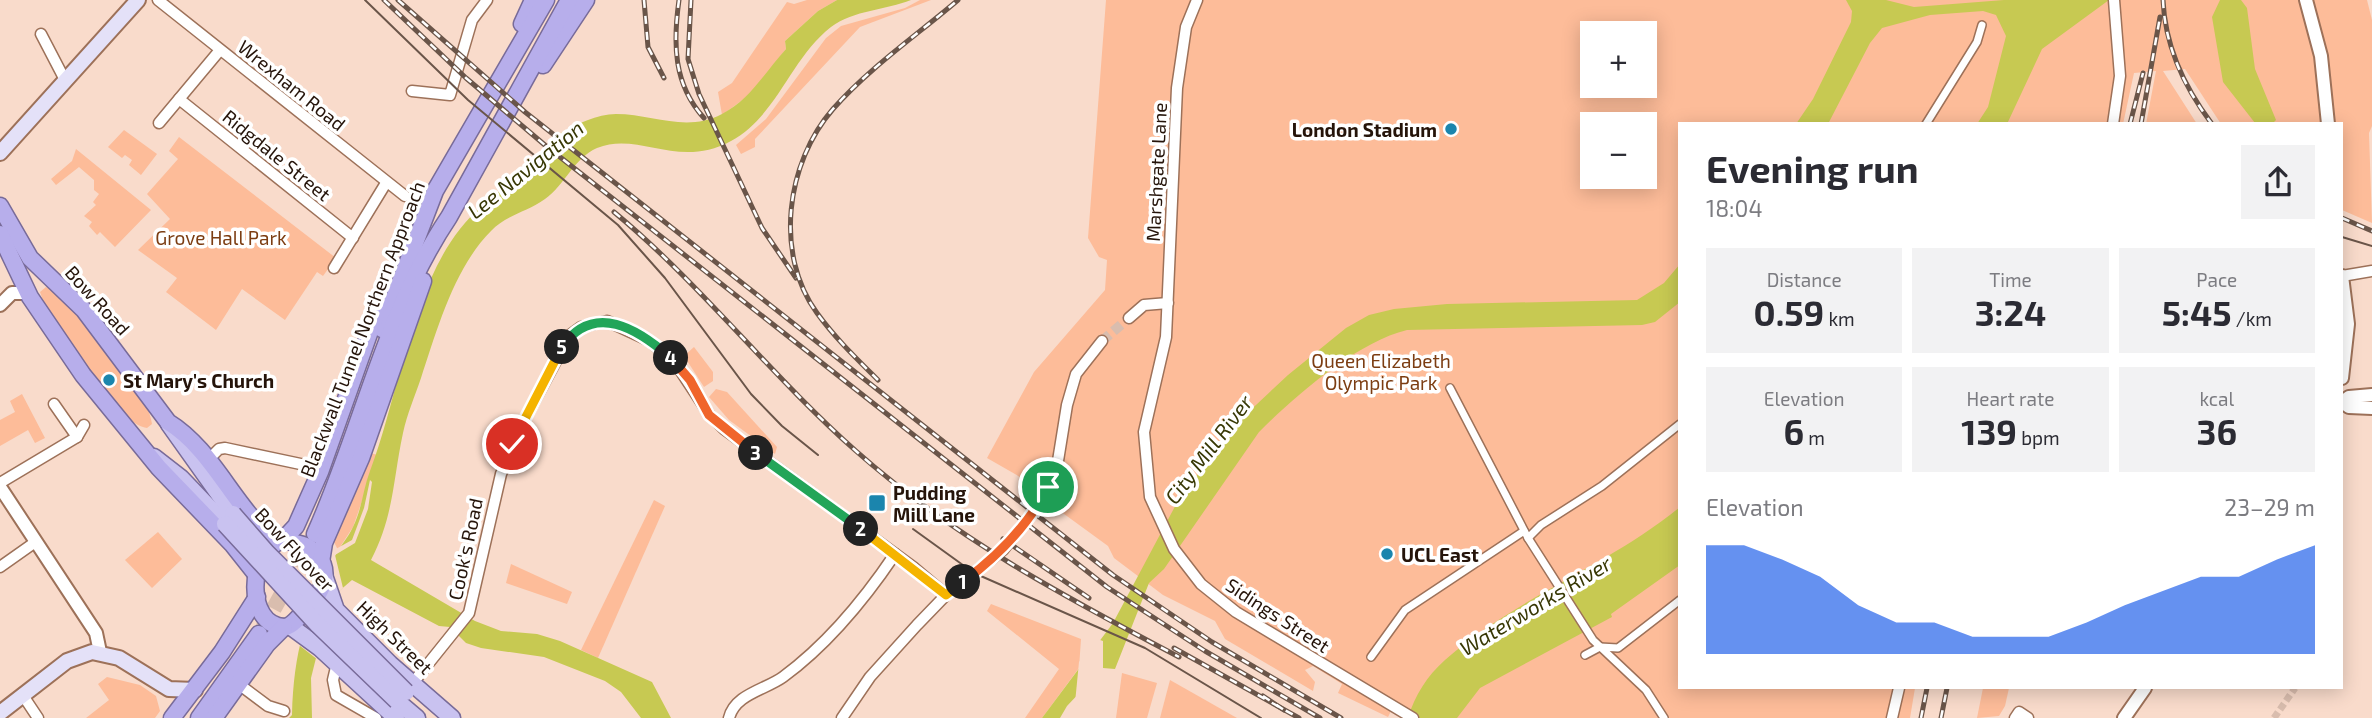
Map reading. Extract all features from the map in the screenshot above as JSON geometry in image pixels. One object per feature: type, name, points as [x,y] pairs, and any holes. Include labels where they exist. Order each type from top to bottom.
[{"type":"highway","points":[[504,72],[533,0]]},
{"type":"highway","name":"Blackwall Tunnel Northern Approach","points":[[546,0],[435,191],[310,531],[339,480],[403,303],[426,250],[449,217],[569,0]]},
{"type":"highway","points":[[497,129],[534,81],[586,0]]},
{"type":"highway","points":[[292,625],[269,620],[257,597],[256,575],[262,558],[296,526],[320,471],[399,253],[435,191]]},
{"type":"highway","name":"Bow Road","points":[[0,206],[30,258],[91,319],[168,422],[185,432],[248,514],[280,541]]},
{"type":"highway","points":[[214,718],[267,644],[292,625],[320,595],[324,543],[361,458],[449,217]]},
{"type":"highway","points":[[0,234],[28,293],[83,375],[158,460],[159,468],[233,545],[256,575]]},
{"type":"highway","points":[[18,274],[21,265],[30,258]]},
{"type":"highway","points":[[280,541],[310,548],[323,569]]},
{"type":"highway","points":[[172,718],[195,690],[257,597]]},
{"type":"highway","points":[[185,718],[255,631],[199,718]]},
{"type":"main road","points":[[0,153],[138,0]]},
{"type":"main road","name":"Bow Flyover","points":[[168,422],[233,514],[267,553],[405,692]]},
{"type":"main road","name":"Bow Flyover","points":[[158,460],[318,625],[405,692]]},
{"type":"main road","name":"High Street","points":[[323,569],[336,610],[390,664],[417,718]]},
{"type":"main road","points":[[292,625],[396,718]]},
{"type":"main road","points":[[0,713],[67,661],[96,652],[119,657],[169,688],[195,690]]},
{"type":"main road","points":[[340,667],[362,671],[390,664]]},
{"type":"main road","name":"High Street","points":[[405,692],[436,718]]},
{"type":"main road","name":"High Street","points":[[405,692],[453,718]]},
{"type":"street","name":"Wrexham Road","points":[[158,0],[405,197]]},
{"type":"street","points":[[412,91],[450,95],[472,20],[487,0]]},
{"type":"street","name":"Marshgate Lane","points":[[1168,303],[1170,205],[1178,75],[1186,27],[1197,0]]},
{"type":"street","points":[[2306,0],[2321,56],[2328,122]]},
{"type":"street","points":[[2113,122],[2120,76],[2114,4]]},
{"type":"street","points":[[1927,122],[1977,42],[1982,25]]},
{"type":"street","points":[[41,34],[66,82]]},
{"type":"street","points":[[159,123],[220,50]]},
{"type":"street","name":"Ridgdale Street","points":[[179,99],[353,238]]},
{"type":"street","points":[[334,268],[386,183]]},
{"type":"street","points":[[2343,276],[2372,271]]},
{"type":"street","points":[[2343,284],[2348,324],[2343,369]]},
{"type":"street","points":[[0,305],[12,293],[28,293]]},
{"type":"street","points":[[1129,318],[1144,305],[1168,303]]},
{"type":"street","name":"Sidings Street","points":[[1168,303],[1166,337],[1144,432],[1150,497],[1174,550],[1201,584],[1236,612],[1413,718]]},
{"type":"street","name":"Cook's Road","points":[[405,692],[469,613],[501,474],[520,428],[570,335],[581,327],[607,321],[648,340],[674,361],[709,415],[724,429],[895,554]]},
{"type":"street","points":[[842,718],[870,677],[946,595],[1003,550],[1041,502],[1057,467],[1066,405],[1074,381],[1084,360],[1102,341]]},
{"type":"street","points":[[1450,388],[1528,537],[1593,640],[1646,690],[1664,718]]},
{"type":"street","points":[[2343,401],[2349,397],[2372,395]]},
{"type":"street","points":[[2343,403],[2349,407],[2372,408]]},
{"type":"street","points":[[54,404],[77,437]]},
{"type":"street","points":[[85,425],[77,437],[0,485],[34,543],[96,634],[96,652]]},
{"type":"street","points":[[1371,657],[1405,610],[1528,537],[1541,525],[1602,486],[1678,426]]},
{"type":"street","points":[[206,461],[219,449],[225,448],[320,471]]},
{"type":"street","points":[[0,567],[34,543]]},
{"type":"street","points":[[729,718],[746,696],[792,670],[843,622],[861,603],[895,554],[946,595]]},
{"type":"street","points":[[1586,655],[1600,647],[1618,648],[1678,602]]},
{"type":"street","points":[[340,667],[333,680],[336,695],[376,718]]},
{"type":"street","points":[[240,685],[268,706],[284,711]]},
{"type":"street","points":[[1892,718],[1899,689]]},
{"type":"street","points":[[2124,718],[2144,689]]},
{"type":"street","points":[[22,694],[38,718]]},
{"type":"street","points":[[2015,718],[2019,712],[2028,718]]},
{"type":"green space","points":[[807,0],[837,0],[818,11],[785,41],[786,49],[752,93],[722,115],[718,92],[732,83],[787,2],[794,4]]},
{"type":"green space","points":[[920,0],[931,0],[860,27],[755,139],[755,147],[741,154],[736,145],[766,119],[826,38],[841,26],[905,8]]},
{"type":"green space","name":"Queen Elizabeth Olympic Park","points":[[1106,0],[2367,0],[2372,20],[2372,126],[2369,133],[2372,223],[2343,210],[2343,122],[2220,122],[2185,69],[2163,71],[2196,122],[2146,122],[2156,71],[2134,73],[2123,122],[1678,122],[1678,689],[1915,689],[1910,718],[1402,718],[1391,711],[1388,717],[1338,693],[1342,684],[1313,666],[1305,670],[1315,682],[1313,691],[1225,639],[1215,621],[1163,595],[1114,558],[1108,546],[1049,503],[1053,496],[987,458],[1034,372],[1105,290],[1107,260],[1099,257],[1088,238]]},
{"type":"green space","points":[[124,130],[157,154],[141,175],[129,165],[132,160],[125,155],[122,158],[108,147]]},
{"type":"green space","name":"Grove Hall Park","points":[[179,137],[336,258],[323,276],[317,272],[285,320],[242,289],[216,330],[166,292],[177,278],[138,250],[170,219],[147,194],[178,159],[169,151]]},
{"type":"green space","points":[[76,149],[151,210],[115,247],[100,232],[97,235],[89,226],[92,222],[84,216],[96,205],[93,202],[99,194],[94,190],[94,180],[79,167],[56,185],[51,179],[72,161]]},
{"type":"green space","points":[[46,287],[59,296],[91,329],[125,371],[148,410],[152,424],[147,428],[134,423],[121,411],[92,376],[45,306],[40,292]]},
{"type":"green space","points":[[694,347],[713,372],[713,381],[704,387],[684,356]]},
{"type":"green space","points":[[716,389],[727,392],[777,447],[775,454],[729,420],[709,397]]},
{"type":"green space","points":[[22,394],[45,438],[35,443],[28,430],[0,446],[0,420],[15,412],[10,401]]},
{"type":"green space","points":[[366,452],[378,455],[353,527],[338,550],[334,542],[337,529]]},
{"type":"green space","points":[[654,500],[665,506],[598,658],[581,650]]},
{"type":"green space","points":[[158,532],[182,559],[152,588],[125,560]]},
{"type":"green space","points":[[511,564],[572,592],[567,604],[506,583]]},
{"type":"green space","points":[[991,604],[1081,639],[1079,668],[1042,718],[1025,718],[1059,669],[987,611]]},
{"type":"green space","points":[[1122,673],[1157,683],[1147,718],[1116,718]]},
{"type":"green space","points":[[107,677],[140,685],[156,696],[160,711],[155,718],[86,718],[109,700],[98,684]]},
{"type":"green space","points":[[1170,680],[1237,718],[1160,718]]},
{"type":"green space","points":[[1983,689],[2009,689],[2005,706],[1999,716],[1977,718]]},
{"type":"water","points":[[837,0],[911,0],[850,17],[831,27],[805,55],[761,117],[731,141],[712,149],[694,152],[628,144],[597,148],[582,158],[545,199],[503,221],[478,246],[457,281],[440,320],[409,412],[389,513],[371,560],[475,621],[501,631],[537,634],[560,641],[652,682],[671,718],[641,718],[621,692],[605,681],[544,657],[481,648],[466,643],[450,627],[439,626],[352,580],[331,598],[311,678],[312,718],[289,718],[292,715],[295,671],[308,616],[334,558],[356,520],[417,314],[443,254],[460,229],[483,205],[564,140],[561,133],[580,123],[616,114],[695,122],[709,119],[732,108],[749,93],[786,49],[785,41],[818,11]]},
{"type":"water","points":[[1846,0],[1886,0],[1914,7],[2004,0],[2109,0],[2042,49],[2008,122],[1978,122],[1988,107],[2006,36],[1996,15],[1983,11],[1930,15],[1882,28],[1870,43],[1829,122],[1797,122],[1813,99],[1851,22],[1852,11]]},
{"type":"water","points":[[2220,0],[2241,0],[2247,8],[2255,69],[2276,120],[2274,122],[2254,122],[2223,82],[2212,17]]},
{"type":"water","points":[[1678,266],[1678,304],[1655,322],[1642,325],[1407,330],[1388,336],[1348,358],[1290,403],[1259,432],[1164,569],[1149,583],[1115,669],[1103,668],[1067,706],[1060,718],[1042,718],[1113,623],[1180,497],[1241,419],[1288,375],[1346,328],[1369,315],[1394,309],[1447,304],[1637,300],[1664,283]]},
{"type":"water","name":"Waterworks River","points":[[1678,508],[1678,566],[1611,614],[1612,617],[1480,688],[1457,718],[1408,718],[1427,679],[1472,638],[1652,528]]},
{"type":"pier","points":[[370,480],[372,482],[368,509],[355,543],[335,555],[343,588],[335,595],[326,612],[318,660],[295,642],[305,600],[322,563],[334,550],[352,540],[364,508]]},
{"type":"pier","points":[[1097,639],[1103,641],[1103,674],[1075,703],[1079,662]]},
{"type":"tunnel","points":[[1102,341],[1129,318]]},
{"type":"tunnel","points":[[262,630],[314,536]]},
{"type":"tunnel","points":[[2274,718],[2294,689]]},
{"type":"tram line","points":[[365,0],[468,100],[618,225],[665,278],[751,394],[782,426],[818,455]]},
{"type":"tram line","points":[[2343,237],[2372,246]]},
{"type":"tram line","points":[[913,529],[974,573],[1145,648],[1261,718]]},
{"type":"railway","points":[[384,0],[466,78],[546,146],[1107,587],[1205,651],[1320,718]]},
{"type":"railway","points":[[398,0],[525,112],[1113,575],[1212,642],[1341,718]]},
{"type":"railway","points":[[644,0],[648,47],[664,78]]},
{"type":"railway","points":[[679,0],[676,47],[681,77],[686,91],[704,118]]},
{"type":"railway","points":[[691,0],[688,59],[699,94],[762,228],[796,278]]},
{"type":"railway","points":[[878,380],[831,331],[803,290],[791,237],[791,209],[796,182],[817,131],[833,109],[878,66],[958,0]]},
{"type":"railway","points":[[2163,0],[2168,34],[2178,66],[2193,96],[2211,122]]},
{"type":"railway","points":[[2141,122],[2160,17]]},
{"type":"railway","points":[[2131,122],[2143,73]]},
{"type":"railway","points":[[614,212],[677,270],[825,422],[893,482],[931,511],[1011,564],[1179,657]]},
{"type":"railway","points":[[2343,218],[2372,231]]},
{"type":"railway","points":[[1003,539],[1089,598]]},
{"type":"railway","points":[[1174,648],[1299,718]]},
{"type":"railway","points":[[1921,718],[1927,689]]},
{"type":"railway","points":[[1941,718],[1947,689]]},
{"type":"railway","points":[[1263,696],[1284,710]]},
{"type":"place","name":"London Stadium","points":[[1451,129]]},
{"type":"place","name":"St Mary's Church","points":[[109,380]]},
{"type":"place","name":"Pudding Mill Lane","points":[[877,503]]},
{"type":"place","name":"UCL East","points":[[1387,554]]},
{"type":"route","points":[[512,444],[557,354],[570,335],[581,327],[607,321],[627,328],[662,350],[690,380],[709,415],[724,429],[913,567],[946,595],[1003,550],[1041,502],[1048,487]]},
{"type":"water label","name":"Lee Navigation","points":[[525,169]]},
{"type":"water label","name":"City Mill River","points":[[1208,449]]}]
